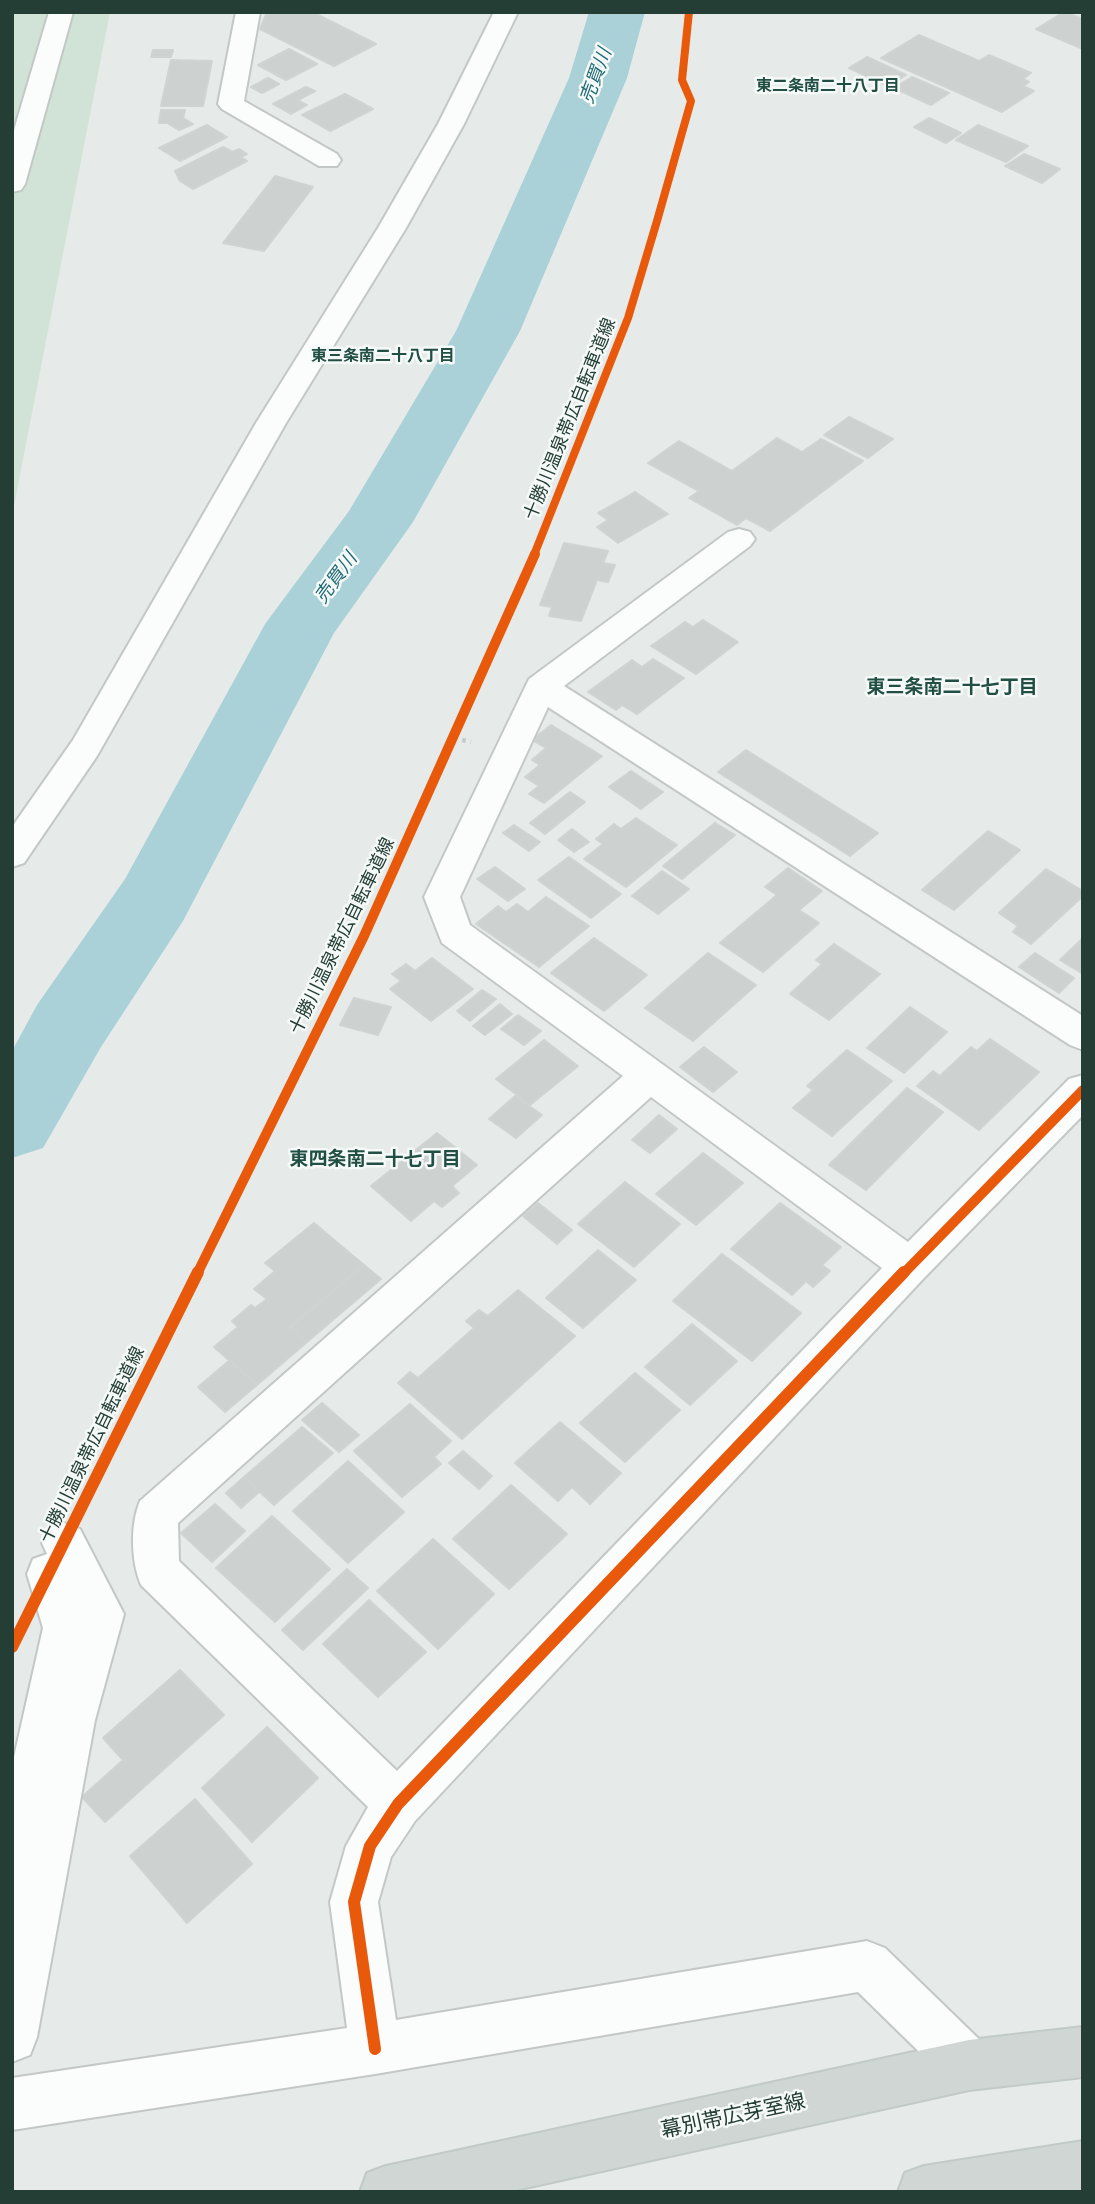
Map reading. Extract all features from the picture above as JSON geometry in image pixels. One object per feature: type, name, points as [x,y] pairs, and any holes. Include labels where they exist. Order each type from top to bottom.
[{"type":"main road","name":"幕別帯広芽室線","points":[[405,2188],[969,2065],[1083,2052]]},
{"type":"main road","points":[[924,2192],[974,2187],[1083,2167]]},
{"type":"street","points":[[12,184],[61,12]]},
{"type":"street","points":[[248,12],[231,104],[328,160]]},
{"type":"street","points":[[12,854],[85,748],[271,422],[392,228],[451,124],[506,12]]},
{"type":"street","points":[[739,539],[541,687],[442,897],[455,933],[911,1266]]},
{"type":"street","points":[[541,687],[1083,1035]]},
{"type":"street","points":[[398,1804],[157,1570],[156,1515],[650,1074]]},
{"type":"street","points":[[375,2049],[354,1902],[370,1846],[398,1804],[911,1266],[1083,1090]]},
{"type":"street","points":[[12,1875],[66,1628],[57,1559],[101,1614],[72,1720],[12,2037]]},
{"type":"street","points":[[12,2104],[375,2049],[867,1966],[969,2065]]},
{"type":"path","points":[[448,750],[460,725]]},
{"type":"green space","points":[[12,12],[110,12],[12,516]]},
{"type":"building","points":[[267,12],[312,12],[376,44],[334,66],[260,29]]},
{"type":"building","points":[[1064,12],[1083,19],[1083,49],[1036,29]]},
{"type":"building","points":[[919,35],[979,61],[989,55],[1031,73],[1023,79],[1029,82],[1023,86],[1034,91],[1002,112],[881,58]]},
{"type":"building","points":[[289,49],[317,64],[286,80],[258,65]]},
{"type":"building","points":[[153,50],[173,50],[171,57],[151,57]]},
{"type":"building","points":[[867,57],[906,75],[888,86],[849,68]]},
{"type":"building","points":[[171,60],[212,61],[203,106],[161,106]]},
{"type":"building","points":[[912,77],[949,93],[931,105],[894,88]]},
{"type":"building","points":[[268,78],[279,84],[262,93],[251,87]]},
{"type":"building","points":[[306,87],[315,91],[298,100],[307,105],[291,114],[273,104]]},
{"type":"building","points":[[345,94],[373,109],[330,131],[302,115]]},
{"type":"building","points":[[161,110],[185,110],[183,118],[193,124],[179,130],[167,123],[159,123]]},
{"type":"building","points":[[929,118],[961,133],[946,143],[914,127]]},
{"type":"building","points":[[207,125],[227,137],[180,161],[159,148]]},
{"type":"building","points":[[978,125],[1028,146],[1006,162],[956,140]]},
{"type":"building","points":[[223,147],[233,152],[239,149],[247,154],[241,157],[247,161],[193,189],[180,181],[175,171]]},
{"type":"building","points":[[1024,154],[1060,169],[1042,183],[1005,166]]},
{"type":"building","points":[[275,176],[313,187],[264,251],[223,243]]},
{"type":"building","points":[[849,417],[893,439],[868,458],[824,435]]},
{"type":"building","points":[[777,438],[802,452],[821,439],[863,461],[770,531],[746,518],[737,525],[689,498],[699,491],[648,463],[679,441],[732,471]]},
{"type":"building","points":[[635,492],[668,514],[618,543],[597,527],[608,520],[598,513]]},
{"type":"building","points":[[564,543],[608,551],[603,563],[615,565],[608,582],[597,580],[581,621],[549,616],[552,607],[540,605]]},
{"type":"building","points":[[703,620],[738,642],[696,674],[651,646],[685,622],[693,627]]},
{"type":"building","points":[[653,659],[684,678],[637,714],[622,705],[616,710],[588,692],[632,660],[642,667]]},
{"type":"building","points":[[551,725],[602,756],[544,803],[529,794],[539,786],[525,777],[540,765],[532,760],[546,748],[532,740]]},
{"type":"building","points":[[746,750],[878,833],[850,856],[718,772]]},
{"type":"building","points":[[631,771],[663,792],[641,809],[609,787]]},
{"type":"building","points":[[570,792],[585,802],[545,834],[530,823]]},
{"type":"building","points":[[636,818],[677,845],[626,887],[584,859],[603,844],[596,839],[614,824],[621,829]]},
{"type":"building","points":[[715,823],[735,835],[682,879],[663,866]]},
{"type":"building","points":[[514,825],[540,842],[529,851],[503,833]]},
{"type":"building","points":[[572,829],[589,842],[574,852],[558,840]]},
{"type":"building","points":[[988,831],[1020,850],[954,910],[922,890]]},
{"type":"building","points":[[569,857],[621,894],[591,918],[538,880]]},
{"type":"building","points":[[495,867],[525,889],[508,901],[477,879]]},
{"type":"building","points":[[788,868],[822,891],[799,910],[819,923],[763,972],[720,943],[777,895],[765,887]]},
{"type":"building","points":[[1046,869],[1083,891],[1083,896],[1031,944],[1013,932],[1018,926],[999,913]]},
{"type":"building","points":[[662,871],[689,889],[658,914],[632,896]]},
{"type":"building","points":[[546,897],[589,926],[539,967],[476,924],[498,906],[506,912],[517,904],[528,912]]},
{"type":"building","points":[[594,938],[647,975],[604,1011],[551,973]]},
{"type":"building","points":[[1083,938],[1083,974],[1060,960]]},
{"type":"building","points":[[834,944],[880,974],[829,1020],[790,994],[822,964],[816,960]]},
{"type":"building","points":[[708,953],[756,985],[693,1041],[645,1008]]},
{"type":"building","points":[[1035,953],[1074,978],[1059,993],[1019,967]]},
{"type":"building","points":[[432,958],[473,989],[431,1021],[390,989],[401,981],[392,974],[406,964],[415,971]]},
{"type":"building","points":[[482,990],[496,999],[470,1021],[457,1011]]},
{"type":"building","points":[[354,998],[391,1007],[378,1035],[340,1025]]},
{"type":"building","points":[[500,1004],[512,1014],[485,1035],[473,1026]]},
{"type":"building","points":[[910,1007],[947,1032],[904,1073],[867,1048]]},
{"type":"building","points":[[518,1015],[541,1031],[524,1045],[501,1029]]},
{"type":"building","points":[[990,1039],[1039,1072],[979,1130],[917,1086],[933,1071],[940,1076],[971,1047],[977,1051]]},
{"type":"building","points":[[544,1040],[578,1066],[530,1105],[496,1079]]},
{"type":"building","points":[[704,1047],[737,1072],[713,1092],[680,1067]]},
{"type":"building","points":[[847,1050],[892,1081],[832,1136],[793,1108],[813,1090],[807,1086]]},
{"type":"building","points":[[907,1088],[943,1112],[866,1190],[829,1165]]},
{"type":"building","points":[[515,1096],[542,1115],[516,1138],[489,1119]]},
{"type":"building","points":[[659,1115],[677,1129],[650,1153],[632,1140]]},
{"type":"building","points":[[437,1133],[477,1165],[452,1186],[459,1193],[442,1207],[434,1201],[411,1221],[371,1186]]},
{"type":"building","points":[[703,1153],[743,1183],[696,1225],[656,1194]]},
{"type":"building","points":[[625,1182],[680,1224],[634,1267],[578,1224]]},
{"type":"building","points":[[538,1203],[572,1230],[557,1244],[523,1216]]},
{"type":"building","points":[[780,1203],[841,1247],[822,1265],[830,1271],[813,1287],[806,1281],[792,1295],[731,1249]]},
{"type":"building","points":[[314,1223],[364,1265],[290,1327],[307,1342],[257,1385],[214,1347],[238,1327],[232,1321],[251,1305],[255,1308],[267,1299],[254,1289],[275,1271],[265,1263]]},
{"type":"building","points":[[598,1250],[636,1280],[583,1328],[546,1298]]},
{"type":"building","points":[[722,1254],[801,1313],[752,1361],[673,1301]]},
{"type":"building","points":[[364,1265],[381,1279],[307,1342],[290,1327]]},
{"type":"building","points":[[518,1290],[575,1336],[462,1439],[398,1383],[410,1372],[418,1378],[474,1328],[466,1321],[479,1310],[488,1316]]},
{"type":"building","points":[[692,1324],[737,1361],[690,1405],[645,1367]]},
{"type":"building","points":[[230,1360],[257,1385],[225,1412],[198,1387]]},
{"type":"building","points":[[635,1373],[680,1410],[625,1462],[580,1423]]},
{"type":"building","points":[[322,1403],[359,1435],[339,1452],[302,1420]]},
{"type":"building","points":[[410,1404],[451,1441],[434,1457],[441,1464],[402,1497],[354,1451]]},
{"type":"building","points":[[560,1422],[621,1473],[590,1504],[572,1487],[558,1501],[515,1463]]},
{"type":"building","points":[[302,1427],[333,1453],[274,1505],[244,1477]]},
{"type":"building","points":[[463,1451],[492,1476],[479,1489],[449,1463]]},
{"type":"building","points":[[348,1461],[404,1512],[348,1563],[293,1511]]},
{"type":"building","points":[[244,1477],[259,1492],[241,1508],[226,1493]]},
{"type":"building","points":[[511,1485],[567,1534],[509,1589],[453,1539]]},
{"type":"building","points":[[215,1504],[245,1531],[212,1562],[181,1533]]},
{"type":"building","points":[[272,1516],[330,1569],[275,1622],[216,1568]]},
{"type":"building","points":[[433,1539],[494,1594],[438,1649],[377,1591]]},
{"type":"building","points":[[347,1569],[368,1588],[303,1650],[282,1630]]},
{"type":"building","points":[[369,1600],[426,1652],[378,1697],[323,1644]]},
{"type":"building","points":[[180,1670],[224,1715],[105,1822],[82,1797],[123,1760],[103,1738]]},
{"type":"building","points":[[267,1727],[318,1778],[252,1842],[202,1788]]},
{"type":"building","points":[[195,1799],[252,1864],[187,1923],[130,1856]]},
{"type":"waterway","name":"売買川","points":[[12,1123],[46,1070],[67,1029],[154,900],[302,624],[378,522],[488,331],[598,78],[617,12]]},
{"type":"cycle path","name":"十勝川温泉帯広自転車道線","points":[[12,1647],[364,936],[517,598],[628,318],[657,221],[691,101],[682,80],[689,12]]},
{"type":"cycle path","points":[[375,2049],[354,1902],[370,1846],[398,1804],[910,1266],[1083,1090]]},
{"type":"district","name":"東二条南二十八丁目","points":[[828,86]]},
{"type":"district","name":"東三条南二十八丁目","points":[[383,356]]},
{"type":"district","name":"東三条南二十七丁目","points":[[952,687]]},
{"type":"district","name":"東四条南二十七丁目","points":[[375,1159]]}]
